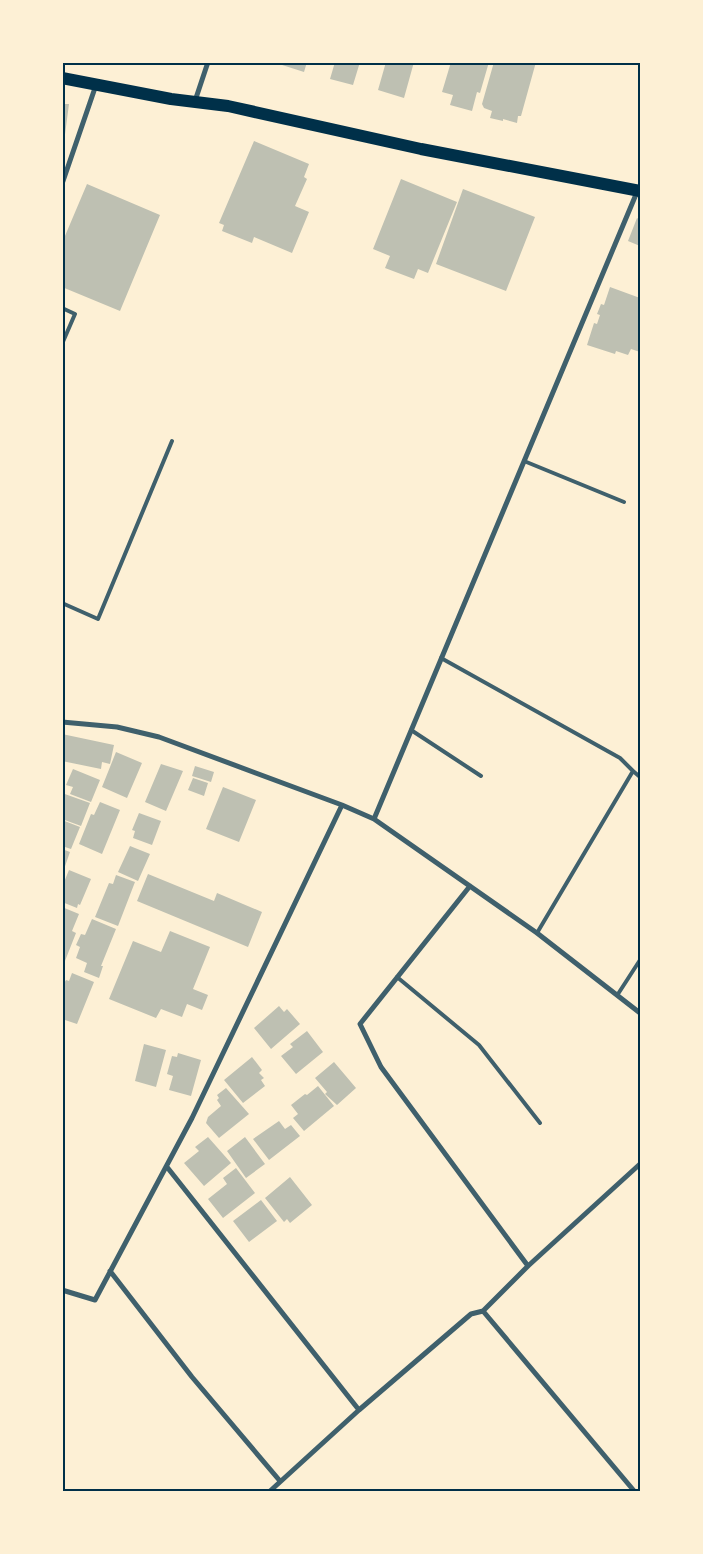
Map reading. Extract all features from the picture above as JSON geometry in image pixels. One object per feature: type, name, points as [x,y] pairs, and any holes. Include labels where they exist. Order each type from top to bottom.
[{"type":"main road","points":[[62,78],[172,99],[228,106],[421,149],[640,189]]},
{"type":"street","points":[[195,101],[208,62]]},
{"type":"street","points":[[62,184],[96,85]]},
{"type":"street","points":[[374,819],[640,189]]},
{"type":"street","points":[[62,722],[117,727],[158,737],[342,805],[374,819],[537,933],[618,994],[640,1013]]},
{"type":"street","points":[[62,1290],[95,1300],[166,1167],[233,1035],[342,805]]},
{"type":"street","points":[[470,886],[360,1024],[381,1068],[528,1266]]},
{"type":"street","points":[[271,1491],[359,1410],[471,1314],[482,1311],[528,1266],[640,1164]]},
{"type":"street","points":[[166,1167],[359,1410]]},
{"type":"street","points":[[110,1271],[192,1377],[280,1481]]},
{"type":"street","points":[[482,1311],[635,1492]]},
{"type":"lane","points":[[62,308],[75,314],[62,344]]},
{"type":"lane","points":[[62,603],[98,619],[172,441]]},
{"type":"lane","points":[[524,461],[624,502]]},
{"type":"lane","points":[[441,658],[620,758],[640,777]]},
{"type":"lane","points":[[411,730],[482,776]]},
{"type":"lane","points":[[537,933],[633,770]]},
{"type":"lane","points":[[618,994],[640,960]]},
{"type":"lane","points":[[398,977],[480,1046],[540,1123]]},
{"type":"building","points":[[280,62],[307,62],[304,72],[279,64]]},
{"type":"building","points":[[335,62],[360,62],[353,85],[330,79]]},
{"type":"building","points":[[386,62],[414,62],[404,98],[378,90]]},
{"type":"building","points":[[451,62],[489,62],[480,93],[477,92],[472,111],[450,105],[453,95],[442,92]]},
{"type":"building","points":[[494,62],[536,62],[521,116],[518,116],[517,123],[490,118],[492,111],[484,108],[482,104]]},
{"type":"building","points":[[62,104],[69,104],[64,142],[62,142]]},
{"type":"building","points":[[254,141],[309,164],[304,177],[307,179],[295,206],[309,212],[292,253],[254,237],[252,243],[222,231],[224,225],[219,223]]},
{"type":"building","points":[[401,179],[457,202],[428,273],[418,269],[414,279],[385,268],[390,256],[373,249]]},
{"type":"building","points":[[87,184],[160,215],[120,311],[62,287],[62,243]]},
{"type":"building","points":[[463,189],[535,217],[506,291],[436,264]]},
{"type":"building","points":[[637,218],[640,220],[640,246],[628,241]]},
{"type":"building","points":[[610,287],[640,298],[640,352],[631,349],[628,355],[616,351],[615,354],[587,345],[594,323],[597,324],[600,315],[597,314],[601,304],[604,305]]},
{"type":"building","points":[[62,734],[114,745],[110,764],[102,762],[101,769],[62,761]]},
{"type":"building","points":[[116,752],[142,763],[127,798],[102,787]]},
{"type":"building","points":[[161,764],[183,771],[166,811],[145,802]]},
{"type":"building","points":[[195,766],[214,772],[211,782],[192,776]]},
{"type":"building","points":[[73,769],[100,780],[91,802],[70,794],[73,787],[66,785]]},
{"type":"building","points":[[193,778],[208,783],[204,796],[188,790]]},
{"type":"building","points":[[223,787],[256,800],[239,842],[206,829]]},
{"type":"building","points":[[62,793],[90,803],[81,826],[62,819]]},
{"type":"building","points":[[100,802],[120,810],[102,854],[79,844],[91,814],[94,815]]},
{"type":"building","points":[[139,813],[161,821],[152,845],[133,838],[135,831],[132,830]]},
{"type":"building","points":[[62,820],[80,827],[71,849],[62,846]]},
{"type":"building","points":[[130,846],[150,854],[138,881],[118,872]]},
{"type":"building","points":[[62,849],[70,852],[63,872],[62,872]]},
{"type":"building","points":[[69,870],[91,879],[77,908],[62,902],[62,887]]},
{"type":"building","points":[[148,874],[214,901],[217,893],[262,912],[248,947],[137,901]]},
{"type":"building","points":[[116,875],[135,882],[118,926],[95,917],[109,883],[113,884]]},
{"type":"building","points":[[62,907],[79,914],[72,931],[76,933],[63,966]]},
{"type":"building","points":[[92,919],[116,929],[101,966],[103,966],[99,978],[84,972],[87,963],[76,958],[80,947],[76,945],[81,934],[85,935]]},
{"type":"building","points":[[170,931],[210,947],[193,989],[208,995],[202,1010],[187,1004],[182,1017],[161,1009],[156,1018],[109,999],[133,941],[161,952]]},
{"type":"building","points":[[72,973],[94,982],[77,1024],[62,1019],[64,992],[62,987],[66,980],[69,981]]},
{"type":"building","points":[[279,1006],[284,1012],[287,1009],[300,1024],[271,1049],[254,1028]]},
{"type":"building","points":[[307,1031],[323,1052],[296,1074],[281,1056],[293,1047],[290,1044]]},
{"type":"building","points":[[144,1044],[166,1050],[156,1087],[135,1081]]},
{"type":"building","points":[[178,1053],[201,1060],[191,1096],[169,1090],[173,1076],[167,1074],[172,1056],[177,1057]]},
{"type":"building","points":[[252,1057],[262,1070],[259,1073],[264,1078],[261,1080],[265,1086],[243,1103],[224,1080]]},
{"type":"building","points":[[334,1062],[356,1088],[337,1105],[325,1094],[327,1092],[315,1078]]},
{"type":"building","points":[[318,1086],[334,1106],[304,1131],[293,1118],[298,1114],[291,1105]]},
{"type":"building","points":[[226,1088],[249,1114],[219,1138],[206,1123],[208,1117],[221,1106],[217,1100],[219,1098],[217,1095]]},
{"type":"building","points":[[279,1121],[285,1129],[291,1125],[300,1136],[269,1160],[253,1139]]},
{"type":"building","points":[[208,1137],[231,1163],[204,1186],[184,1163],[199,1151],[195,1147]]},
{"type":"building","points":[[245,1137],[265,1164],[246,1178],[227,1151]]},
{"type":"building","points":[[236,1168],[255,1193],[223,1218],[208,1199],[227,1184],[223,1178]]},
{"type":"building","points":[[290,1177],[312,1205],[290,1223],[287,1219],[284,1222],[265,1198]]},
{"type":"building","points":[[261,1200],[277,1221],[249,1242],[233,1221]]}]
